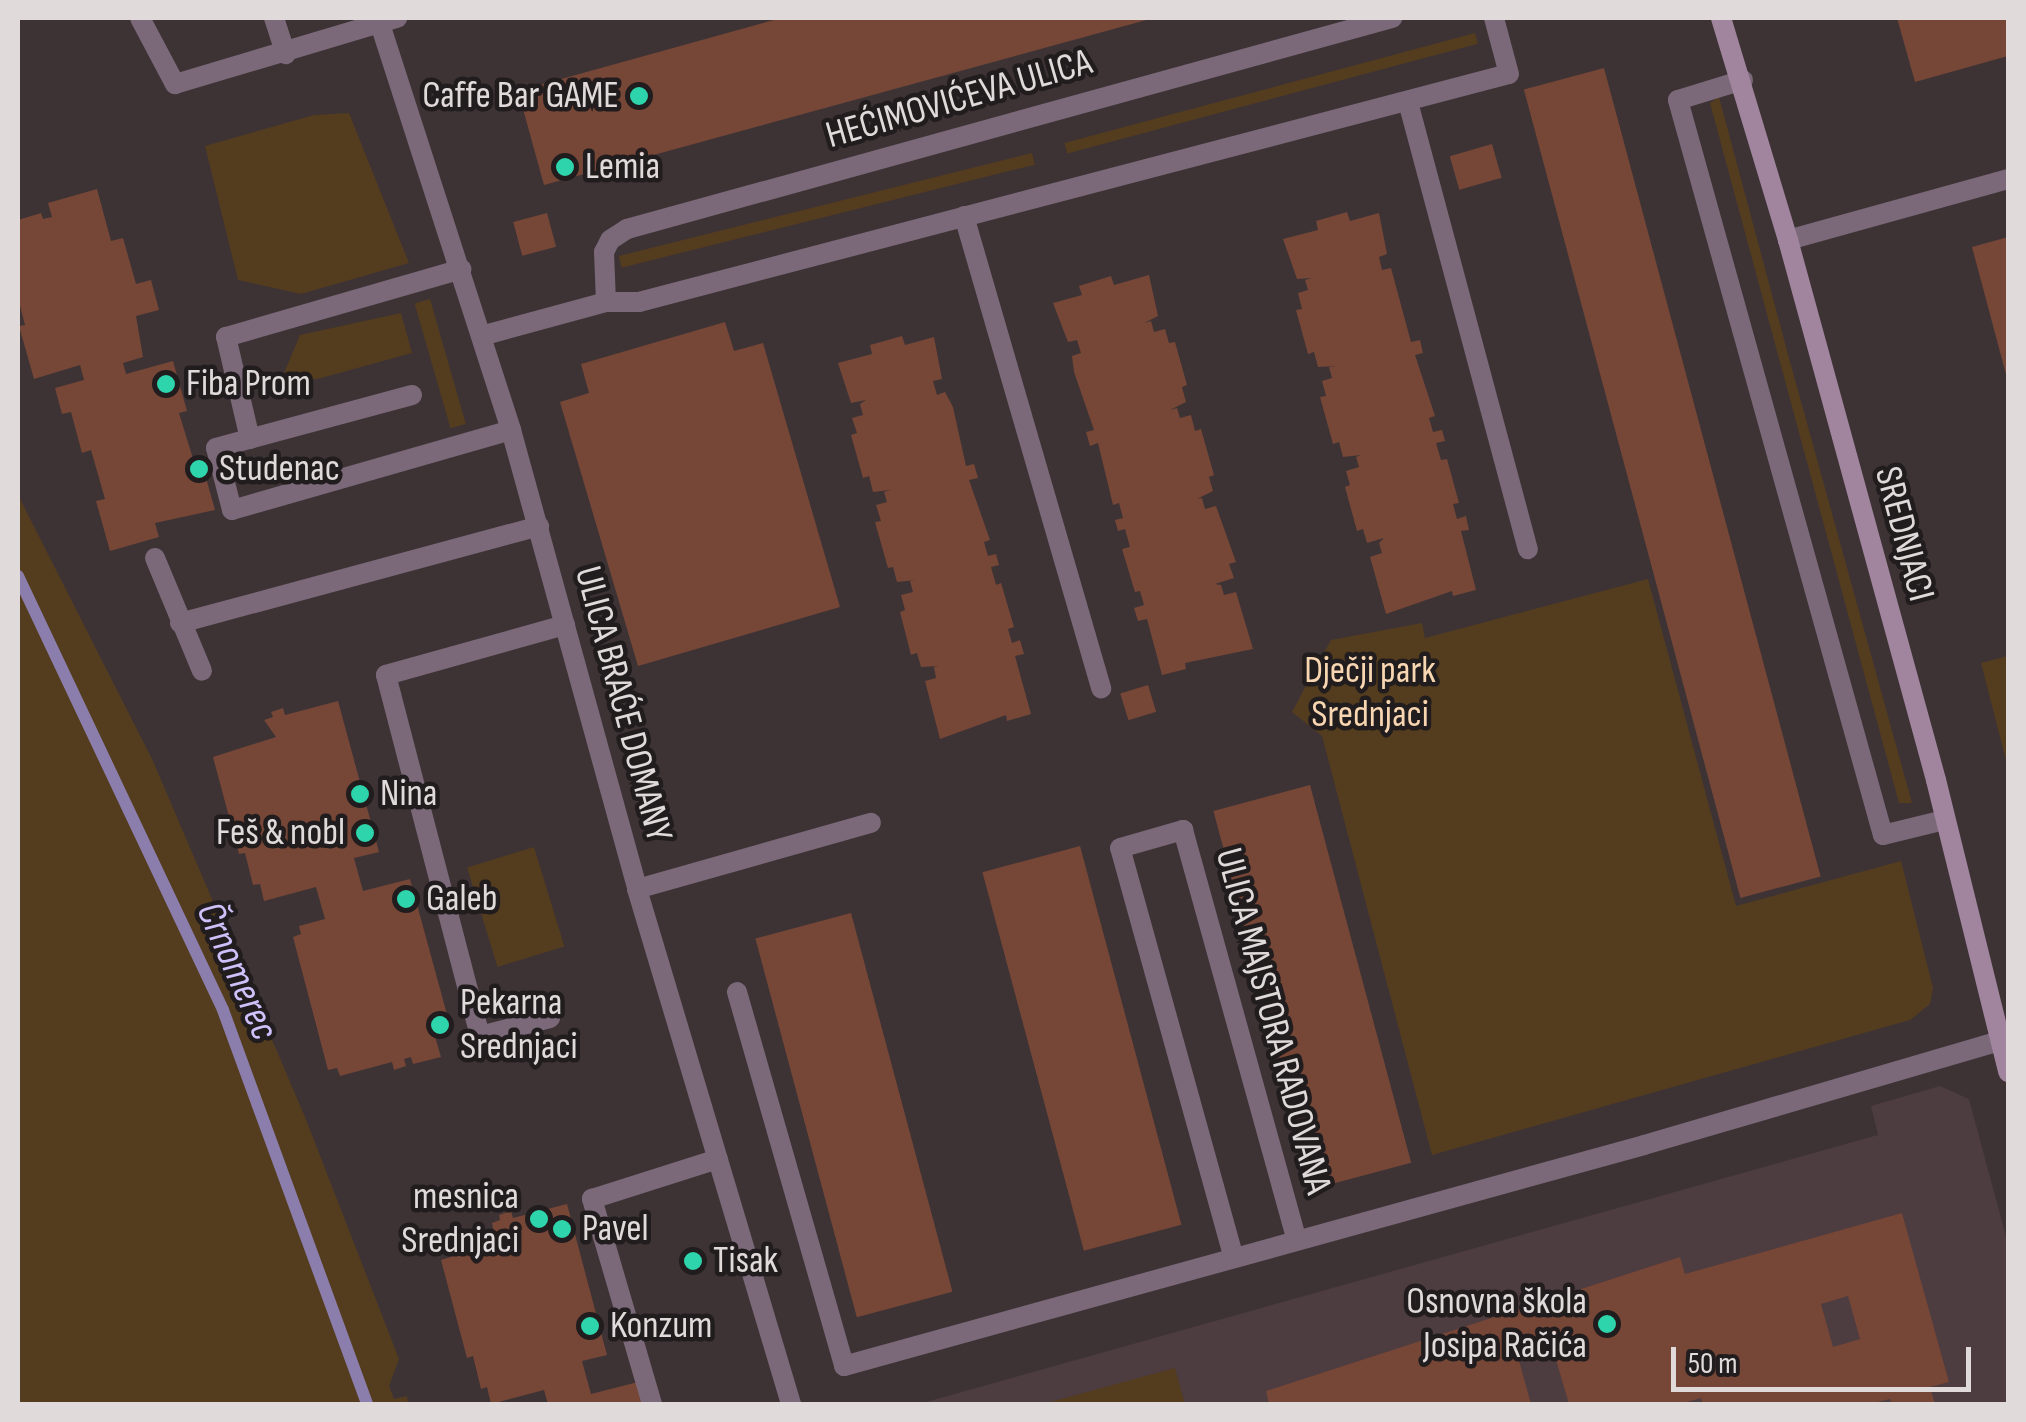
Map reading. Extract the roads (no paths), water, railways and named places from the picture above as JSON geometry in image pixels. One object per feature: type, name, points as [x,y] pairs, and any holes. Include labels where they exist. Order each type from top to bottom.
[{"type":"street","points":[[140,18],[175,84],[388,21]]},
{"type":"street","points":[[274,18],[286,54]]},
{"type":"street","name":"HEĆIMOVIĆEVA ULICA","points":[[606,302],[604,252],[610,240],[626,229],[1392,18]]},
{"type":"street","points":[[481,336],[606,302],[639,302],[1510,74],[1494,18]]},
{"type":"street","name":"SREDNJACI","points":[[1721,18],[1743,80],[1788,240],[2008,1072]]},
{"type":"street","name":"ULICA BRAĆE DOMANY","points":[[388,21],[539,526],[637,889],[791,1404]]},
{"type":"street","points":[[1743,80],[1678,100],[1883,835],[1944,820]]},
{"type":"street","points":[[1408,102],[1528,549]]},
{"type":"street","points":[[1788,240],[2008,179]]},
{"type":"street","points":[[964,216],[1101,689]]},
{"type":"street","points":[[250,439],[226,337],[461,269]]},
{"type":"street","points":[[412,394],[216,448],[232,510],[511,430]]},
{"type":"street","points":[[180,623],[539,526]]},
{"type":"street","points":[[155,558],[202,671]]},
{"type":"street","points":[[550,1018],[480,1036],[386,674],[565,624]]},
{"type":"street","points":[[637,889],[872,823]]},
{"type":"street","name":"ULICA MAJSTORA RADOVANA","points":[[1233,1256],[1120,848],[1136,843],[1184,830],[1296,1238]]},
{"type":"street","name":"ULICA MAJSTORA RADOVANA","points":[[737,992],[844,1366],[1296,1238],[1644,1145],[2000,1041]]},
{"type":"street","points":[[652,1404],[592,1199],[718,1160]]},
{"type":"waterway","name":"Črnomerec","points":[[18,576],[223,1010],[367,1404]]},
{"type":"place","name":"Caffe Bar GAME","points":[[639,96]]},
{"type":"place","name":"Lemia","points":[[565,167]]},
{"type":"place","name":"Fiba Prom","points":[[166,384]]},
{"type":"place","name":"Studenac","points":[[199,469]]},
{"type":"place","name":"Nina","points":[[360,794]]},
{"type":"place","name":"Feš & nobl","points":[[365,833]]},
{"type":"place","name":"Galeb","points":[[406,899]]},
{"type":"place","name":"Pekarna Srednjaci","points":[[440,1025]]},
{"type":"place","name":"mesnica Srednjaci","points":[[539,1219]]},
{"type":"place","name":"Pavel","points":[[562,1229]]},
{"type":"place","name":"Tisak","points":[[693,1261]]},
{"type":"place","name":"Osnovna škola Josipa Račića","points":[[1607,1324]]},
{"type":"place","name":"Konzum","points":[[590,1326]]},
{"type":"park label","name":"Dječji park Srednjaci","points":[[1370,693]]}]
